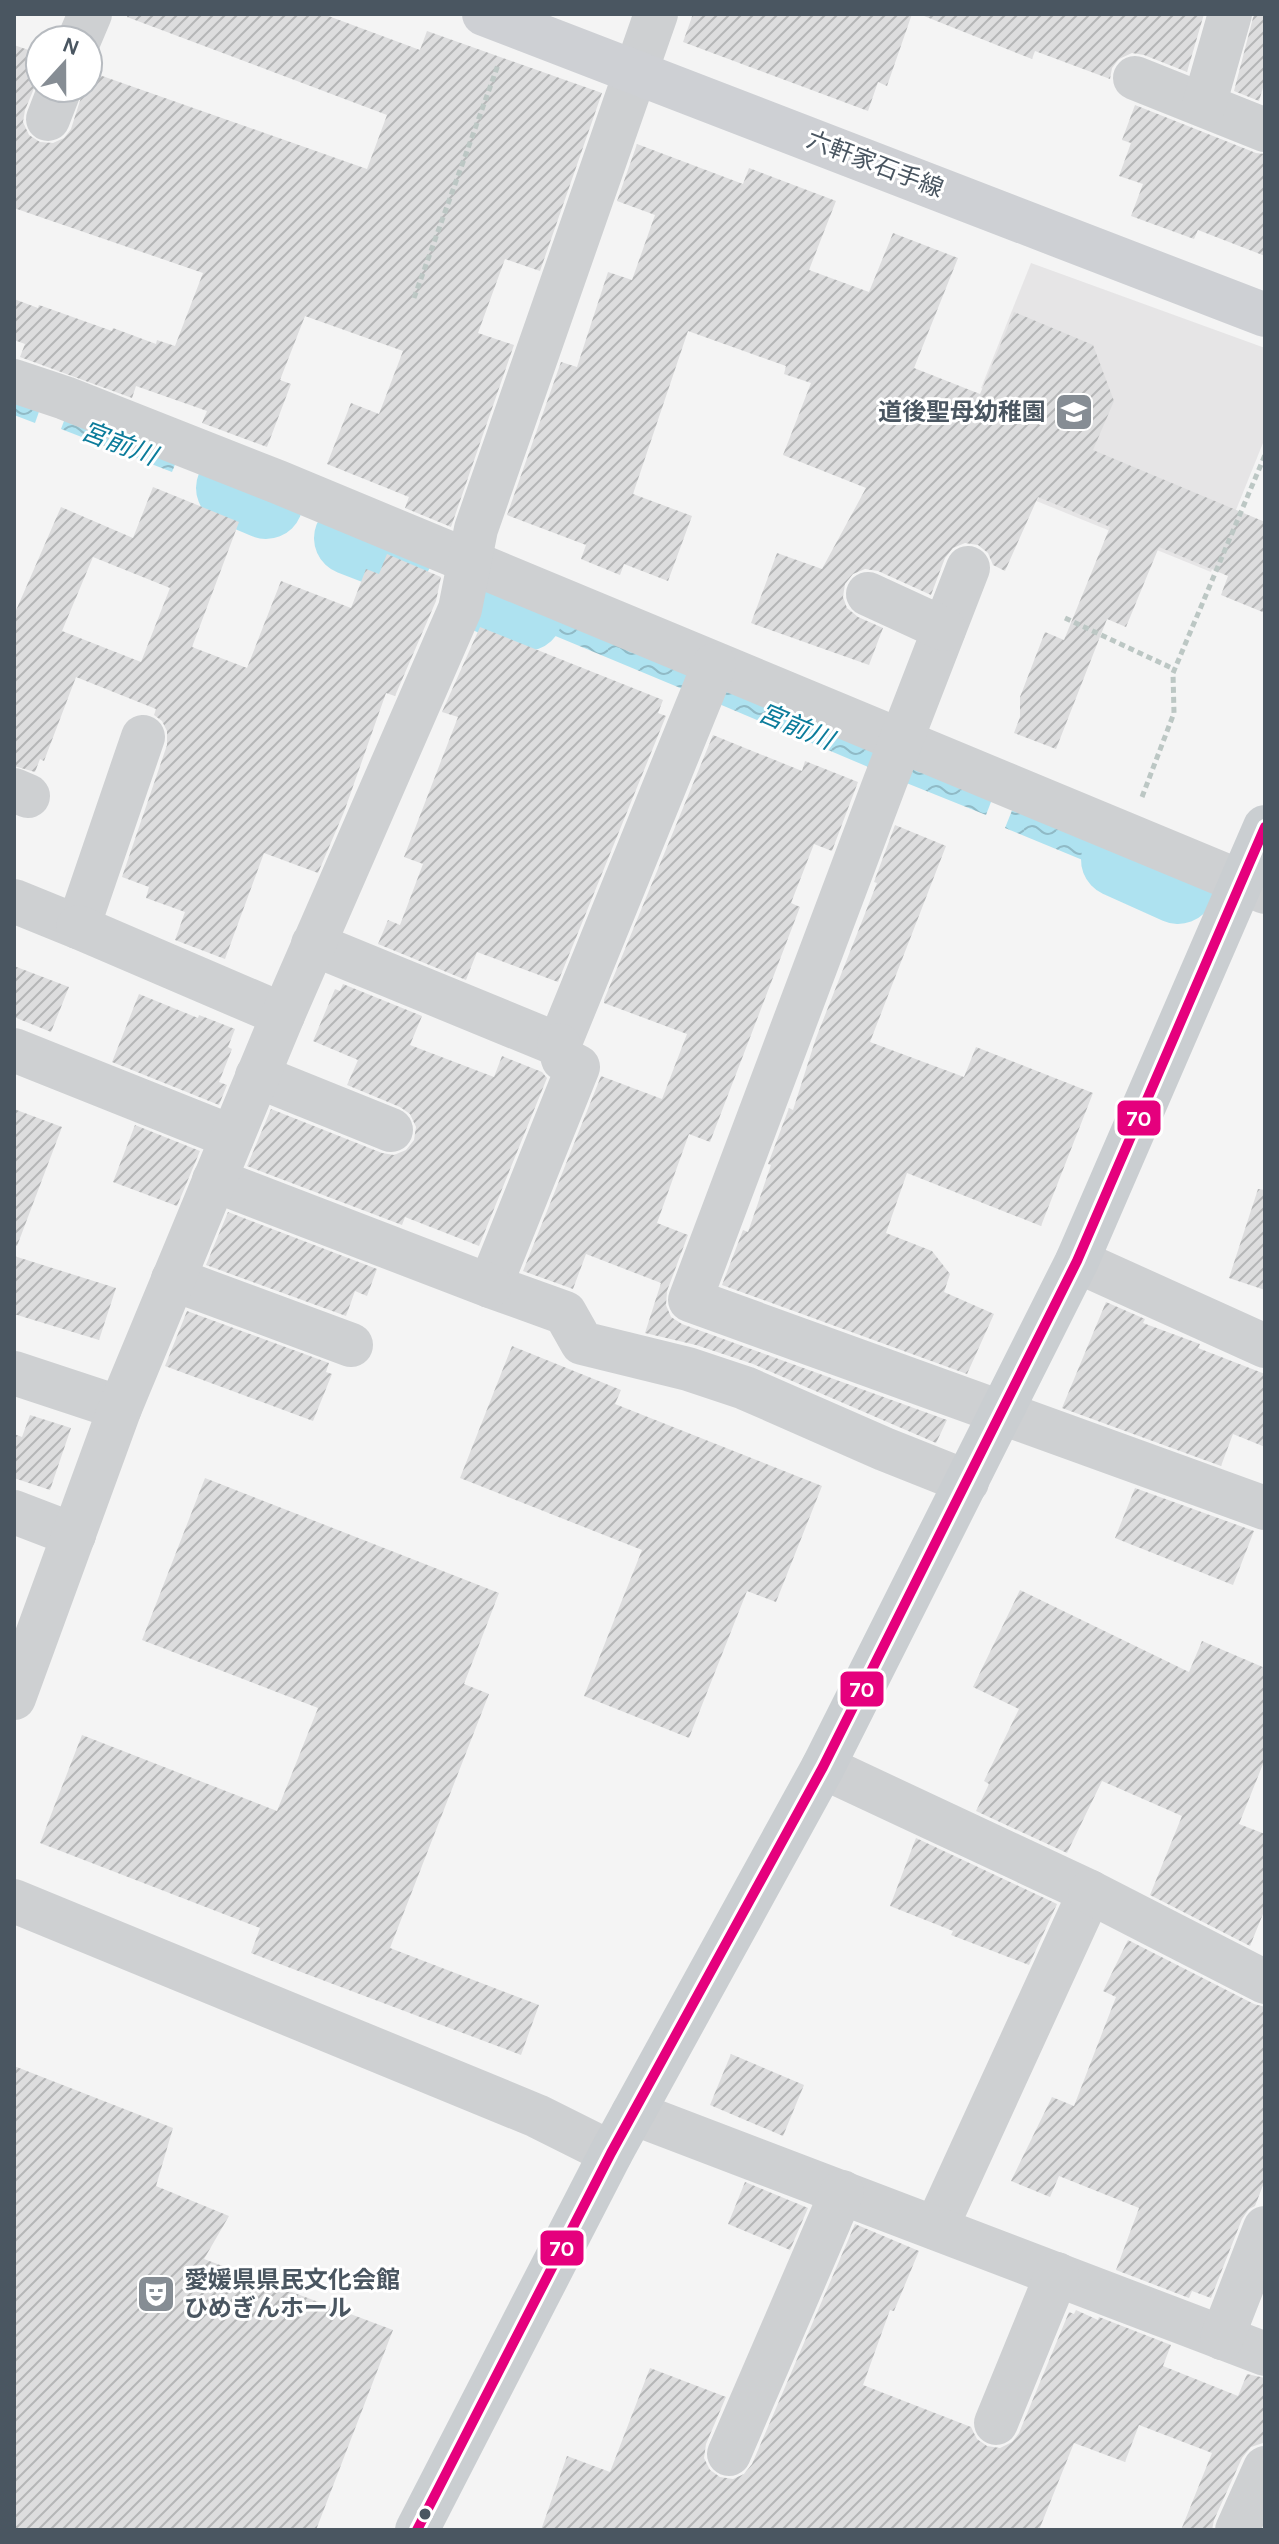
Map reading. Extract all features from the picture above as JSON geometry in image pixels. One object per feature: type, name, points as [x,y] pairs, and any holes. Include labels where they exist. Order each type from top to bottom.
[{"type":"main road","name":"六軒家石手線","points":[[498,20],[1265,315]]},
{"type":"main road","points":[[417,2530],[611,2153],[823,1767],[967,1482],[1077,1261],[1254,888],[1265,827]]},
{"type":"street","points":[[14,1698],[120,1408],[313,944],[460,609],[476,529],[656,14]]},
{"type":"street","points":[[1204,105],[1230,14]]},
{"type":"street","points":[[1135,78],[1265,129]]},
{"type":"street","points":[[14,381],[249,471],[1254,888]]},
{"type":"street","points":[[968,568],[690,1300],[1265,1508]]},
{"type":"street","points":[[868,594],[944,629]]},
{"type":"street","points":[[490,1286],[578,1067],[563,1059],[559,1045],[714,665]]},
{"type":"street","points":[[78,927],[143,737]]},
{"type":"street","points":[[14,901],[283,1015]]},
{"type":"street","points":[[313,944],[559,1045]]},
{"type":"street","points":[[14,1050],[232,1137]]},
{"type":"street","points":[[257,1076],[391,1130]]},
{"type":"street","points":[[214,1180],[565,1313],[582,1343],[688,1369],[745,1388],[967,1482]]},
{"type":"street","points":[[1077,1261],[1265,1346]]},
{"type":"street","points":[[173,1279],[351,1345]]},
{"type":"street","points":[[14,1373],[120,1408]]},
{"type":"street","points":[[14,1512],[74,1535]]},
{"type":"street","points":[[823,1767],[1090,1892],[1265,1982]]},
{"type":"street","points":[[936,2228],[1090,1892]]},
{"type":"street","points":[[14,1901],[537,2116],[611,2153]]},
{"type":"street","points":[[633,2113],[1265,2354]]},
{"type":"street","points":[[729,2454],[842,2192]]},
{"type":"street","points":[[1222,2338],[1265,2228]]},
{"type":"street","points":[[996,2423],[1057,2274]]},
{"type":"street","points":[[1237,2530],[1265,2468]]},
{"type":"path","points":[[414,298],[498,20]]},
{"type":"path","points":[[1128,836],[1174,713],[1174,669],[1265,455]]},
{"type":"path","points":[[1065,618],[1174,669]]},
{"type":"shaded area","points":[[1031,263],[1265,348],[1265,438],[1211,572],[1002,487],[1033,408],[981,388]]},
{"type":"water","points":[[14,397],[41,406],[35,423],[14,415]]},
{"type":"water","points":[[67,413],[178,457],[172,472],[61,429]]},
{"type":"water","points":[[561,616],[692,670],[685,690],[553,635]]},
{"type":"water","points":[[720,682],[881,750],[873,769],[712,701]]},
{"type":"water","points":[[902,758],[994,794],[986,815],[894,778]]},
{"type":"water","points":[[1015,803],[1095,836],[1085,861],[1005,828]]},
{"type":"building","points":[[128,14],[323,14],[420,50],[427,31],[602,93],[540,271],[505,259],[478,333],[514,345],[451,527],[405,508],[409,497],[327,464],[351,403],[379,414],[403,351],[305,316],[280,380],[291,384],[267,447],[202,423],[207,411],[136,386],[132,398],[20,357],[25,344],[14,340],[14,299],[156,344],[157,340],[175,346],[203,273],[14,208],[14,45],[24,48],[24,104],[28,104],[23,122],[29,135],[40,142],[53,143],[64,138],[71,129],[79,104],[104,104],[104,77],[367,169],[387,115],[127,17]]},
{"type":"building","points":[[693,14],[912,14],[887,86],[878,82],[868,111],[683,42]]},
{"type":"building","points":[[925,14],[1204,14],[1187,72],[1132,53],[1119,59],[1112,68],[1110,79],[1035,51],[1032,59]]},
{"type":"building","points":[[1254,14],[1265,14],[1265,81],[1259,101],[1234,91]]},
{"type":"building","points":[[1135,105],[1265,154],[1265,256],[1198,230],[1194,239],[1131,216],[1143,184],[1119,176],[1131,143],[1122,140]]},
{"type":"building","points":[[637,144],[743,184],[749,168],[836,201],[809,270],[869,292],[893,233],[958,258],[914,368],[980,394],[1014,312],[1093,345],[1114,401],[1093,450],[1265,522],[1265,613],[1221,595],[1228,576],[1159,547],[1126,627],[1107,619],[1056,749],[1014,733],[1020,717],[1020,697],[1045,632],[1064,640],[1110,527],[1038,497],[1005,571],[993,565],[988,553],[978,545],[965,543],[953,548],[945,558],[931,595],[878,571],[865,569],[853,574],[845,584],[843,597],[847,608],[858,617],[883,628],[869,665],[751,623],[777,553],[822,569],[866,488],[783,455],[811,383],[784,374],[786,366],[688,331],[633,494],[692,516],[668,581],[624,564],[620,575],[581,559],[586,545],[507,515],[561,362],[577,367],[608,272],[632,280],[655,215],[617,201]]},
{"type":"building","points":[[153,487],[239,522],[192,647],[247,668],[281,581],[351,608],[366,569],[379,574],[387,554],[441,577],[436,601],[395,696],[386,693],[344,812],[318,873],[264,853],[225,959],[175,940],[185,912],[146,898],[149,887],[122,877],[167,745],[167,731],[162,721],[154,715],[156,709],[76,677],[44,761],[40,759],[35,772],[14,766],[14,615],[61,507],[133,538]],"holes":[[[93,557],[170,588],[141,662],[62,631]]]},
{"type":"building","points":[[480,627],[663,700],[658,713],[666,716],[558,982],[477,952],[466,980],[378,944],[388,920],[400,925],[423,864],[404,857],[458,717],[442,712]]},
{"type":"building","points":[[713,735],[802,771],[805,761],[858,782],[832,851],[814,844],[791,903],[800,907],[710,1142],[689,1134],[657,1223],[688,1235],[667,1291],[666,1305],[671,1317],[682,1324],[947,1420],[936,1443],[753,1364],[696,1345],[645,1333],[661,1283],[586,1254],[573,1289],[523,1271],[601,1076],[662,1099],[687,1034],[604,1003],[604,1000]]},
{"type":"building","points":[[895,825],[946,846],[870,1042],[964,1077],[976,1047],[1093,1093],[1041,1226],[907,1173],[886,1233],[932,1251],[950,1274],[944,1292],[994,1314],[967,1374],[722,1285],[743,1230],[748,1232],[771,1165],[768,1164],[789,1108],[793,1110],[816,1038],[877,883],[874,882]]},
{"type":"building","points":[[14,966],[69,987],[51,1032],[14,1017]]},
{"type":"building","points":[[343,984],[422,1016],[410,1045],[494,1077],[502,1056],[542,1072],[547,1078],[479,1246],[405,1217],[402,1225],[247,1166],[271,1109],[382,1153],[394,1155],[406,1150],[414,1140],[416,1127],[410,1114],[347,1085],[358,1060],[313,1041],[335,989],[340,991]]},
{"type":"building","points":[[139,994],[235,1029],[228,1047],[232,1049],[219,1082],[227,1085],[219,1105],[112,1062]]},
{"type":"building","points":[[14,1109],[62,1127],[17,1246],[14,1245]]},
{"type":"building","points":[[135,1125],[200,1151],[177,1206],[113,1182]]},
{"type":"building","points":[[1258,1189],[1265,1190],[1265,1290],[1229,1278]]},
{"type":"building","points":[[228,1212],[377,1269],[367,1296],[355,1291],[346,1316],[206,1265]]},
{"type":"building","points":[[14,1256],[116,1288],[99,1340],[14,1314]]},
{"type":"building","points":[[1106,1302],[1145,1319],[1143,1323],[1200,1344],[1198,1348],[1265,1374],[1265,1447],[1233,1434],[1221,1466],[1062,1408]]},
{"type":"building","points":[[187,1311],[329,1363],[326,1372],[332,1374],[313,1421],[165,1366]]},
{"type":"building","points":[[512,1346],[621,1390],[615,1404],[822,1486],[776,1602],[747,1591],[689,1738],[584,1696],[642,1550],[460,1478]]},
{"type":"building","points":[[30,1415],[71,1428],[50,1490],[14,1478],[14,1434],[22,1437]]},
{"type":"building","points":[[205,1478],[499,1593],[464,1684],[489,1694],[390,1948],[539,2005],[521,2055],[251,1953],[260,1928],[40,1843],[82,1735],[277,1811],[318,1708],[142,1640]]},
{"type":"building","points":[[1135,1488],[1254,1531],[1233,1585],[1115,1538]]},
{"type":"building","points":[[1020,1590],[1189,1672],[1202,1641],[1265,1668],[1265,1759],[1239,1824],[1265,1834],[1265,1909],[1250,1946],[1150,1895],[1182,1816],[1102,1781],[1067,1853],[976,1811],[989,1784],[984,1781],[1019,1709],[973,1687]]},
{"type":"building","points":[[916,1838],[1057,1904],[1029,1965],[951,1935],[953,1931],[890,1906]]},
{"type":"building","points":[[1128,1940],[1265,2007],[1265,2180],[1255,2206],[1242,2219],[1211,2298],[1192,2291],[1189,2298],[1116,2270],[1139,2208],[1059,2176],[1050,2197],[1011,2181],[1052,2097],[1074,2106],[1116,1997],[1103,1991]]},
{"type":"building","points":[[731,2054],[804,2085],[783,2136],[710,2105]]},
{"type":"building","name":"愛媛県県民文化会館 ひめぎんホール","points":[[14,2066],[173,2128],[156,2186],[229,2216],[204,2259],[393,2330],[316,2530],[14,2530]]},
{"type":"building","points":[[745,2182],[808,2208],[790,2250],[728,2224]]},
{"type":"building","points":[[855,2224],[919,2251],[894,2311],[890,2310],[863,2385],[971,2427],[977,2439],[987,2446],[1000,2448],[1012,2442],[1019,2433],[1069,2312],[1074,2314],[1076,2310],[1171,2345],[1163,2366],[1238,2396],[1247,2374],[1265,2378],[1265,2438],[1263,2443],[1251,2447],[1242,2458],[1212,2530],[1181,2530],[1212,2453],[1139,2425],[1125,2462],[1074,2443],[1039,2530],[541,2530],[567,2456],[610,2472],[650,2368],[726,2397],[706,2444],[704,2458],[710,2470],[720,2477],[733,2479],[744,2474],[752,2464]]},
{"type":"waterway","name":"宮前川","points":[[233,488],[266,502]]},
{"type":"waterway","name":"宮前川","points":[[351,538],[395,555]]},
{"type":"waterway","name":"宮前川","points":[[485,595],[526,614]]},
{"type":"waterway","name":"宮前川","points":[[1118,860],[1178,887]]},
{"type":"transit line","name":"70","points":[[417,2530],[611,2153],[823,1767],[1077,1261],[1265,827]]},
{"type":"place","name":"道後聖母幼稚園","points":[[1074,412]]},
{"type":"place","name":"愛媛県県民文化会館 ひめぎんホール","points":[[156,2294]]}]
